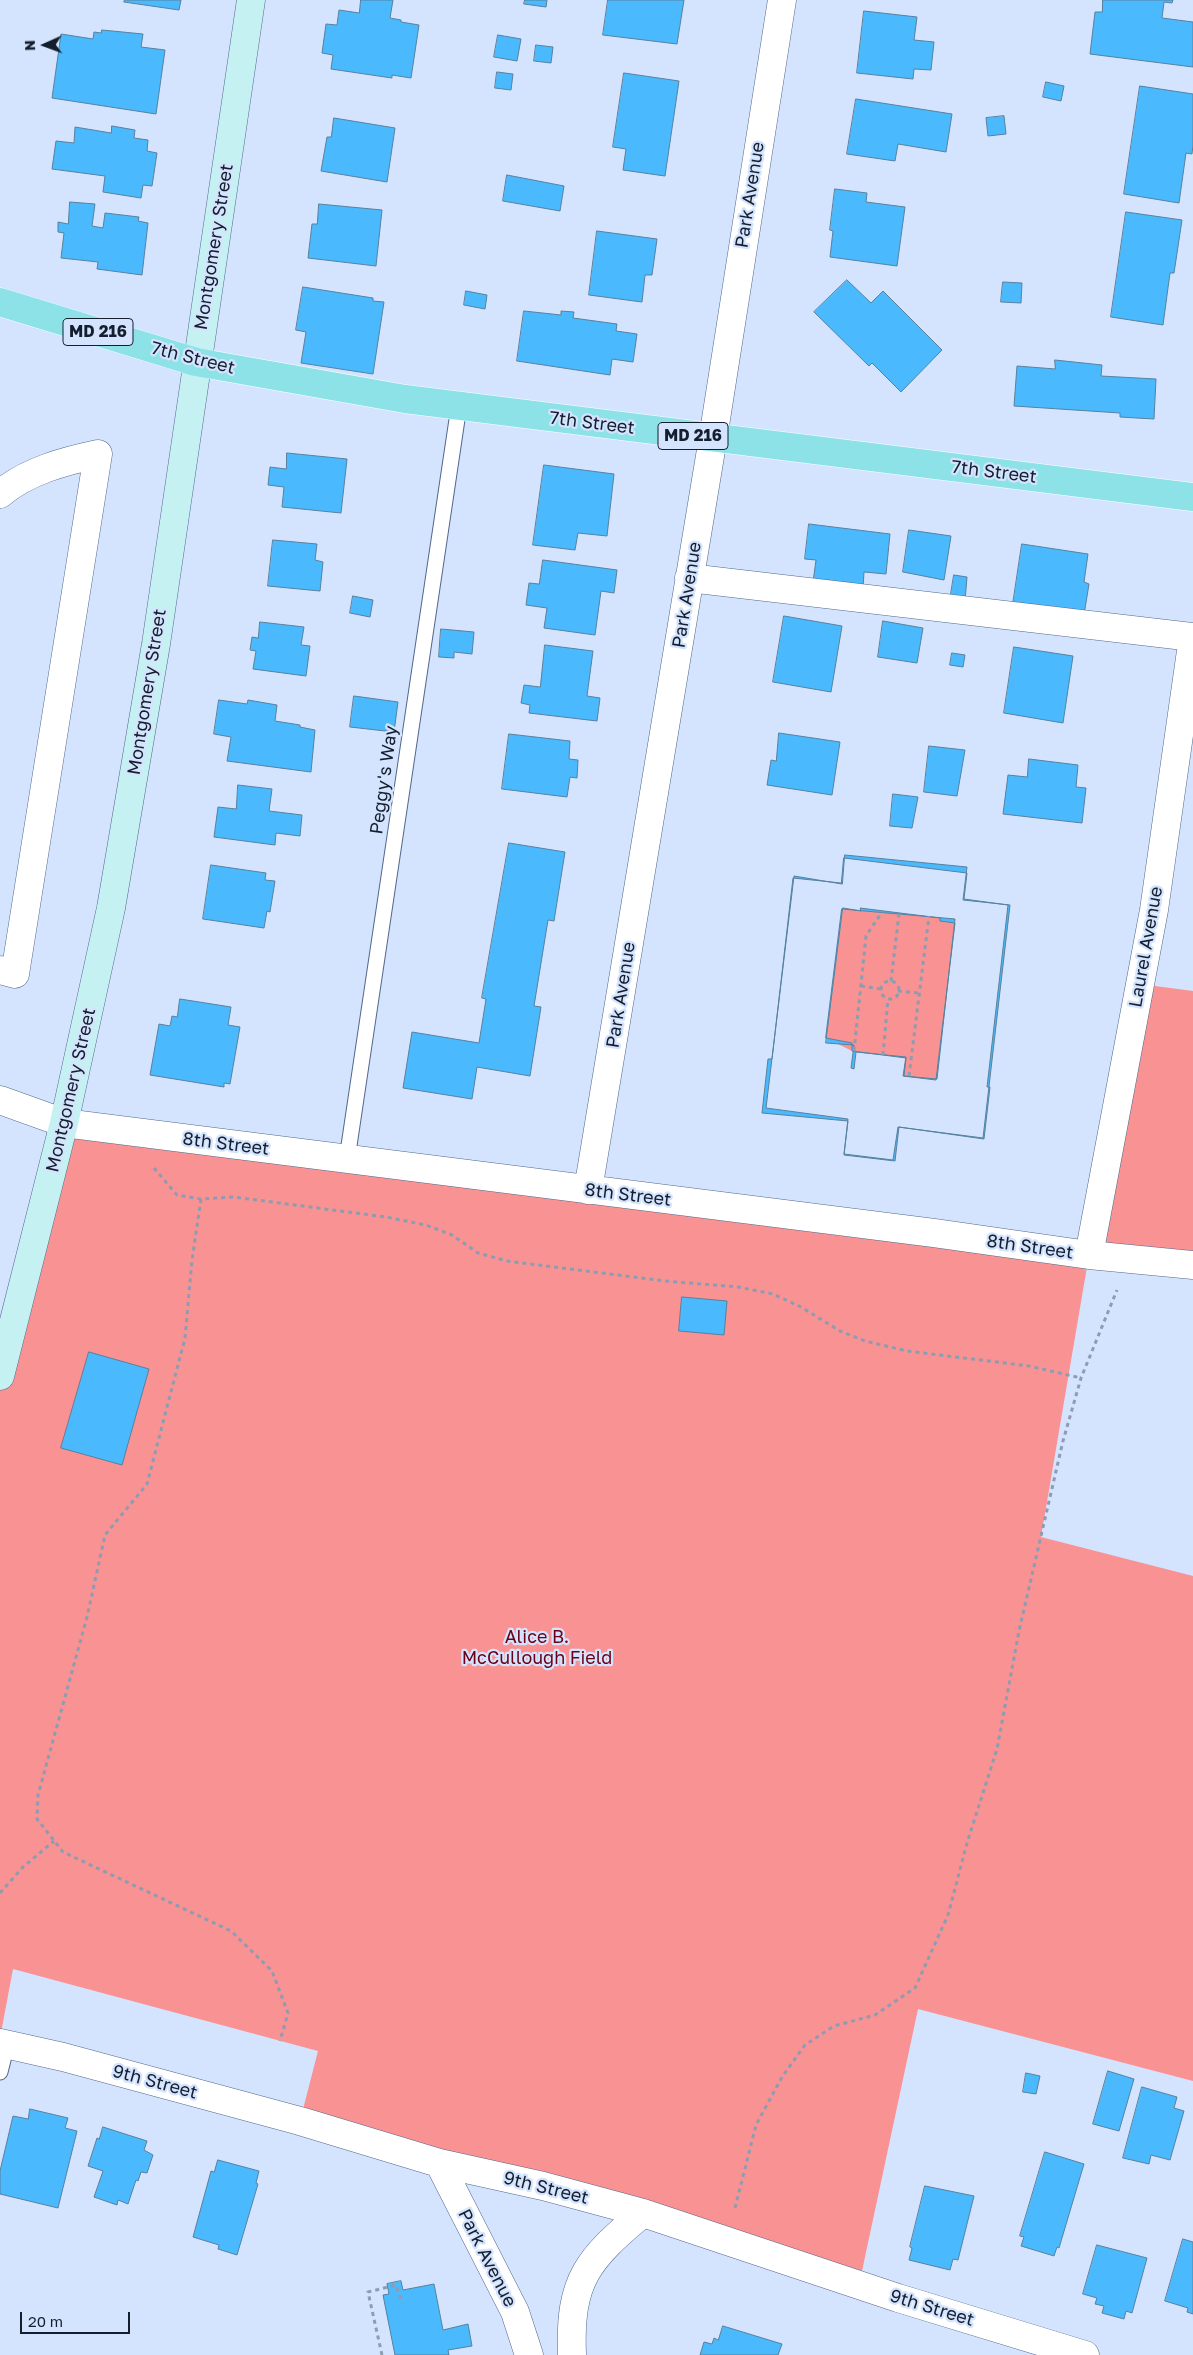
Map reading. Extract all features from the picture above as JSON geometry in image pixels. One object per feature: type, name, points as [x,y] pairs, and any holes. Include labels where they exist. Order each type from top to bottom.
[{"type":"main road","name":"7th Street","points":[[0,302],[196,362],[405,399],[1193,496]]},
{"type":"street","name":"Montgomery Street","points":[[0,1376],[64,1123],[111,908],[156,644],[196,362],[252,0]]},
{"type":"street","name":"Park Avenue","points":[[588,1190],[713,438],[782,0]]},
{"type":"street","points":[[0,494],[8,488],[59,463],[98,454],[15,974],[0,970]]},
{"type":"street","points":[[689,578],[1193,637]]},
{"type":"street","name":"Laurel Avenue","points":[[1089,1255],[1154,910],[1193,637]]},
{"type":"street","name":"8th Street","points":[[0,1100],[64,1123],[934,1233],[1089,1255],[1130,1257],[1193,1265]]},
{"type":"street","name":"9th Street","points":[[3,2044],[63,2057],[300,2121],[439,2163],[543,2186],[643,2212],[898,2298],[1085,2355]]},
{"type":"street","name":"Park Avenue","points":[[439,2163],[515,2312],[529,2355]]},
{"type":"street","points":[[572,2355],[571,2334],[576,2297],[587,2268],[610,2240],[643,2212]]},
{"type":"lane","name":"Peggy's Way","points":[[347,1159],[458,406]]},
{"type":"lane","points":[[0,2072],[3,2044]]},
{"type":"path","points":[[854,1051],[866,936],[882,912]]},
{"type":"path","points":[[891,981],[899,914]]},
{"type":"path","points":[[909,1076],[929,916]]},
{"type":"path","points":[[891,981],[896,984],[898,991],[895,997],[888,999],[882,995],[880,989],[885,982],[891,981]]},
{"type":"path","points":[[861,986],[880,989]]},
{"type":"path","points":[[898,991],[919,993]]},
{"type":"path","points":[[883,1055],[888,999]]},
{"type":"path","points":[[123,1131],[177,1195],[201,1199],[234,1197],[386,1217],[426,1225],[452,1236],[478,1253],[507,1261],[665,1281],[738,1287],[773,1294],[801,1307],[840,1331],[865,1341],[907,1351],[1029,1366],[1081,1378]]},
{"type":"path","points":[[201,1199],[192,1260],[185,1338],[147,1484],[105,1535],[87,1617],[38,1795],[37,1819],[63,1852],[231,1931],[272,1971],[288,2014],[280,2041]]},
{"type":"path","points":[[726,2241],[756,2125],[782,2077],[805,2045],[834,2026],[874,2014],[915,1988],[948,1915],[967,1843],[997,1748],[1021,1621],[1063,1441],[1081,1378],[1130,1257]]},
{"type":"path","points":[[0,1893],[23,1867],[54,1841]]},
{"type":"path","points":[[382,2355],[368,2292],[396,2285],[402,2303]]},
{"type":"green space","points":[[842,909],[955,919],[937,1079],[904,1076],[905,1058],[852,1051],[826,1038]]},
{"type":"green space","name":"Alice B. McCullough Field","points":[[1140,984],[1193,991],[1193,1267],[1089,1255],[1041,1537],[1193,1576],[1193,2081],[918,2009],[859,2285],[300,2121],[318,2051],[13,1969],[0,2038],[0,1363],[64,1123],[1088,1255]]},
{"type":"building","points":[[125,0],[181,0],[179,10],[124,2]]},
{"type":"building","points":[[361,0],[393,0],[390,18],[419,25],[411,78],[392,75],[392,78],[331,69],[333,55],[322,53],[326,24],[337,25],[339,10],[359,13]]},
{"type":"building","points":[[525,0],[547,0],[546,7],[524,4]]},
{"type":"building","points":[[608,0],[684,0],[677,44],[603,35]]},
{"type":"building","points":[[1103,0],[1173,0],[1172,3],[1164,2],[1162,18],[1193,22],[1193,67],[1090,54],[1095,12],[1102,12]]},
{"type":"building","points":[[864,11],[917,17],[914,40],[934,42],[931,70],[914,69],[913,79],[857,73]]},
{"type":"building","points":[[102,30],[143,34],[141,47],[165,50],[156,114],[52,98],[61,34],[93,39],[94,32],[101,33]]},
{"type":"building","points":[[498,35],[521,39],[517,61],[494,57]]},
{"type":"building","points":[[536,45],[553,47],[551,63],[534,61]]},
{"type":"building","points":[[497,72],[513,74],[511,90],[495,88]]},
{"type":"building","points":[[624,73],[679,81],[665,176],[623,170],[626,149],[613,147]]},
{"type":"building","points":[[1046,82],[1064,86],[1061,101],[1043,97]]},
{"type":"building","points":[[1140,86],[1193,94],[1192,154],[1186,153],[1179,203],[1124,194]]},
{"type":"building","points":[[856,99],[952,114],[946,152],[898,144],[895,161],[847,154]]},
{"type":"building","points":[[1004,116],[1006,134],[988,136],[986,118]]},
{"type":"building","points":[[334,118],[395,128],[387,182],[321,171],[327,137],[331,137]]},
{"type":"building","points":[[112,126],[135,130],[134,138],[148,140],[147,151],[157,153],[152,186],[143,185],[141,198],[103,192],[105,176],[52,169],[56,141],[74,143],[75,127],[111,133]]},
{"type":"building","points":[[507,175],[564,186],[560,211],[503,201]]},
{"type":"building","points":[[835,189],[867,193],[866,202],[905,207],[897,266],[830,257],[833,231],[830,230]]},
{"type":"building","points":[[70,202],[95,204],[92,226],[103,228],[105,213],[139,217],[138,221],[148,223],[142,275],[97,269],[98,262],[61,258],[64,233],[58,232],[58,222],[68,224]]},
{"type":"building","points":[[319,204],[382,210],[376,266],[308,258],[312,224],[317,224]]},
{"type":"building","points":[[1126,212],[1182,220],[1174,273],[1170,273],[1163,325],[1111,317]]},
{"type":"building","points":[[597,231],[657,239],[652,275],[645,275],[642,302],[589,295]]},
{"type":"building","points":[[847,280],[871,303],[883,291],[942,350],[901,392],[872,363],[869,366],[814,312]]},
{"type":"building","points":[[1003,282],[1022,283],[1021,303],[1001,302]]},
{"type":"building","points":[[303,287],[373,298],[373,301],[384,302],[373,374],[301,363],[306,332],[296,330]]},
{"type":"building","points":[[466,291],[487,295],[485,309],[464,305]]},
{"type":"building","points":[[524,311],[561,315],[561,311],[574,312],[573,318],[617,324],[616,331],[637,334],[633,362],[612,359],[610,375],[517,361]]},
{"type":"building","points":[[1055,360],[1102,365],[1101,376],[1156,379],[1154,419],[1120,417],[1120,413],[1014,406],[1017,366],[1055,369]]},
{"type":"building","points":[[287,453],[347,459],[341,513],[282,507],[284,487],[268,485],[270,467],[286,469]]},
{"type":"building","points":[[544,465],[614,474],[607,536],[578,533],[575,550],[533,545]]},
{"type":"building","points":[[809,524],[890,534],[886,574],[864,572],[863,588],[813,582],[816,560],[805,559]]},
{"type":"building","points":[[909,530],[951,536],[944,580],[903,572]]},
{"type":"building","points":[[273,540],[317,544],[315,560],[323,562],[320,591],[268,586]]},
{"type":"building","points":[[1022,544],[1088,554],[1084,582],[1089,584],[1084,615],[1013,604]]},
{"type":"building","points":[[543,560],[617,570],[614,593],[601,591],[595,635],[544,628],[547,608],[526,605],[529,583],[539,584]]},
{"type":"building","points":[[954,575],[967,577],[965,601],[950,600]]},
{"type":"building","points":[[353,596],[373,600],[370,617],[350,613]]},
{"type":"building","points":[[784,616],[842,626],[831,692],[773,682]]},
{"type":"building","points":[[883,621],[923,628],[917,663],[878,657]]},
{"type":"building","points":[[260,622],[304,627],[301,645],[310,646],[306,676],[253,669],[256,651],[250,650],[252,637],[258,638]]},
{"type":"building","points":[[441,629],[474,632],[472,654],[454,652],[454,658],[439,657]]},
{"type":"building","points":[[545,645],[593,651],[587,696],[600,698],[597,721],[529,713],[530,705],[521,703],[524,685],[540,687]]},
{"type":"building","points":[[1014,647],[1073,656],[1063,723],[1004,713]]},
{"type":"building","points":[[952,653],[965,655],[963,667],[950,665]]},
{"type":"building","points":[[354,696],[398,702],[394,732],[350,727]]},
{"type":"building","points":[[219,700],[247,704],[248,700],[277,705],[275,721],[300,725],[300,727],[315,730],[311,772],[227,761],[231,737],[214,734]]},
{"type":"building","points":[[779,733],[840,742],[832,795],[767,785],[771,760],[776,761]]},
{"type":"building","points":[[509,734],[570,741],[569,759],[578,760],[577,778],[570,777],[567,797],[502,789]]},
{"type":"building","points":[[929,746],[965,750],[957,796],[924,792]]},
{"type":"building","points":[[1029,759],[1078,765],[1076,787],[1086,788],[1082,823],[1003,814],[1008,775],[1027,777]]},
{"type":"building","points":[[238,785],[272,789],[269,811],[302,815],[300,836],[276,833],[275,845],[214,837],[218,807],[236,809]]},
{"type":"building","points":[[893,794],[918,797],[912,828],[890,826]]},
{"type":"building","points":[[509,843],[565,852],[554,921],[548,920],[534,1006],[541,1007],[530,1076],[477,1067],[472,1099],[403,1088],[412,1032],[479,1043],[486,999],[482,998]]},
{"type":"building","points":[[845,855],[967,867],[963,900],[1010,905],[983,1138],[898,1127],[893,1160],[844,1154],[848,1119],[766,1108],[794,876],[842,884]],"holes":[[[842,909],[955,919],[937,1079],[904,1076],[906,1058],[852,1051],[852,1043],[826,1038]]]},
{"type":"building","points":[[844,858],[967,873],[964,899],[1008,905],[987,1087],[990,1087],[984,1139],[899,1127],[895,1161],[844,1155],[848,1121],[762,1113],[768,1059],[772,1059],[793,878],[841,883]],"holes":[[[843,908],[861,911],[860,908],[940,918],[940,921],[955,923],[936,1080],[903,1076],[906,1057],[856,1052],[854,1069],[851,1068],[854,1045],[826,1043]]]},
{"type":"building","points":[[211,865],[266,873],[265,880],[275,881],[270,912],[267,911],[264,928],[203,919]]},
{"type":"building","points":[[180,999],[231,1007],[228,1025],[240,1027],[230,1084],[224,1083],[224,1087],[150,1075],[159,1024],[170,1026],[172,1016],[177,1017]]},
{"type":"building","points":[[682,1297],[727,1301],[724,1335],[679,1331]]},
{"type":"building","points":[[89,1352],[149,1369],[122,1465],[61,1448]]},
{"type":"building","points":[[1108,2071],[1134,2079],[1119,2131],[1093,2124]]},
{"type":"building","points":[[1026,2073],[1040,2076],[1036,2094],[1023,2092]]},
{"type":"building","points":[[1142,2087],[1177,2097],[1174,2108],[1184,2111],[1170,2160],[1151,2155],[1149,2164],[1123,2158]]},
{"type":"building","points":[[30,2109],[68,2118],[65,2128],[77,2131],[58,2208],[0,2194],[0,2171],[13,2116],[28,2119]]},
{"type":"building","points":[[103,2127],[147,2141],[144,2150],[153,2155],[147,2173],[141,2172],[138,2181],[136,2180],[128,2204],[118,2200],[117,2205],[94,2197],[103,2171],[88,2166],[97,2138],[99,2139]]},
{"type":"building","points":[[1045,2152],[1084,2164],[1059,2248],[1057,2247],[1054,2256],[1021,2246],[1024,2237],[1020,2236]]},
{"type":"building","points":[[218,2160],[259,2171],[256,2183],[258,2184],[237,2255],[218,2249],[219,2245],[193,2237],[211,2171],[214,2172]]},
{"type":"building","points":[[925,2186],[974,2196],[958,2260],[953,2259],[950,2270],[909,2260],[912,2248],[910,2247]]},
{"type":"building","points":[[1183,2239],[1193,2242],[1193,2314],[1187,2312],[1188,2308],[1165,2301]]},
{"type":"building","points":[[1097,2245],[1147,2258],[1132,2313],[1126,2311],[1124,2319],[1102,2313],[1104,2306],[1095,2304],[1097,2298],[1083,2294]]},
{"type":"building","points":[[401,2281],[403,2290],[434,2284],[443,2330],[468,2324],[472,2346],[448,2350],[449,2355],[395,2355],[383,2295],[389,2294],[387,2284]]},
{"type":"building","points":[[723,2326],[782,2344],[778,2355],[700,2355],[704,2342],[712,2344],[714,2338],[718,2340]]}]
